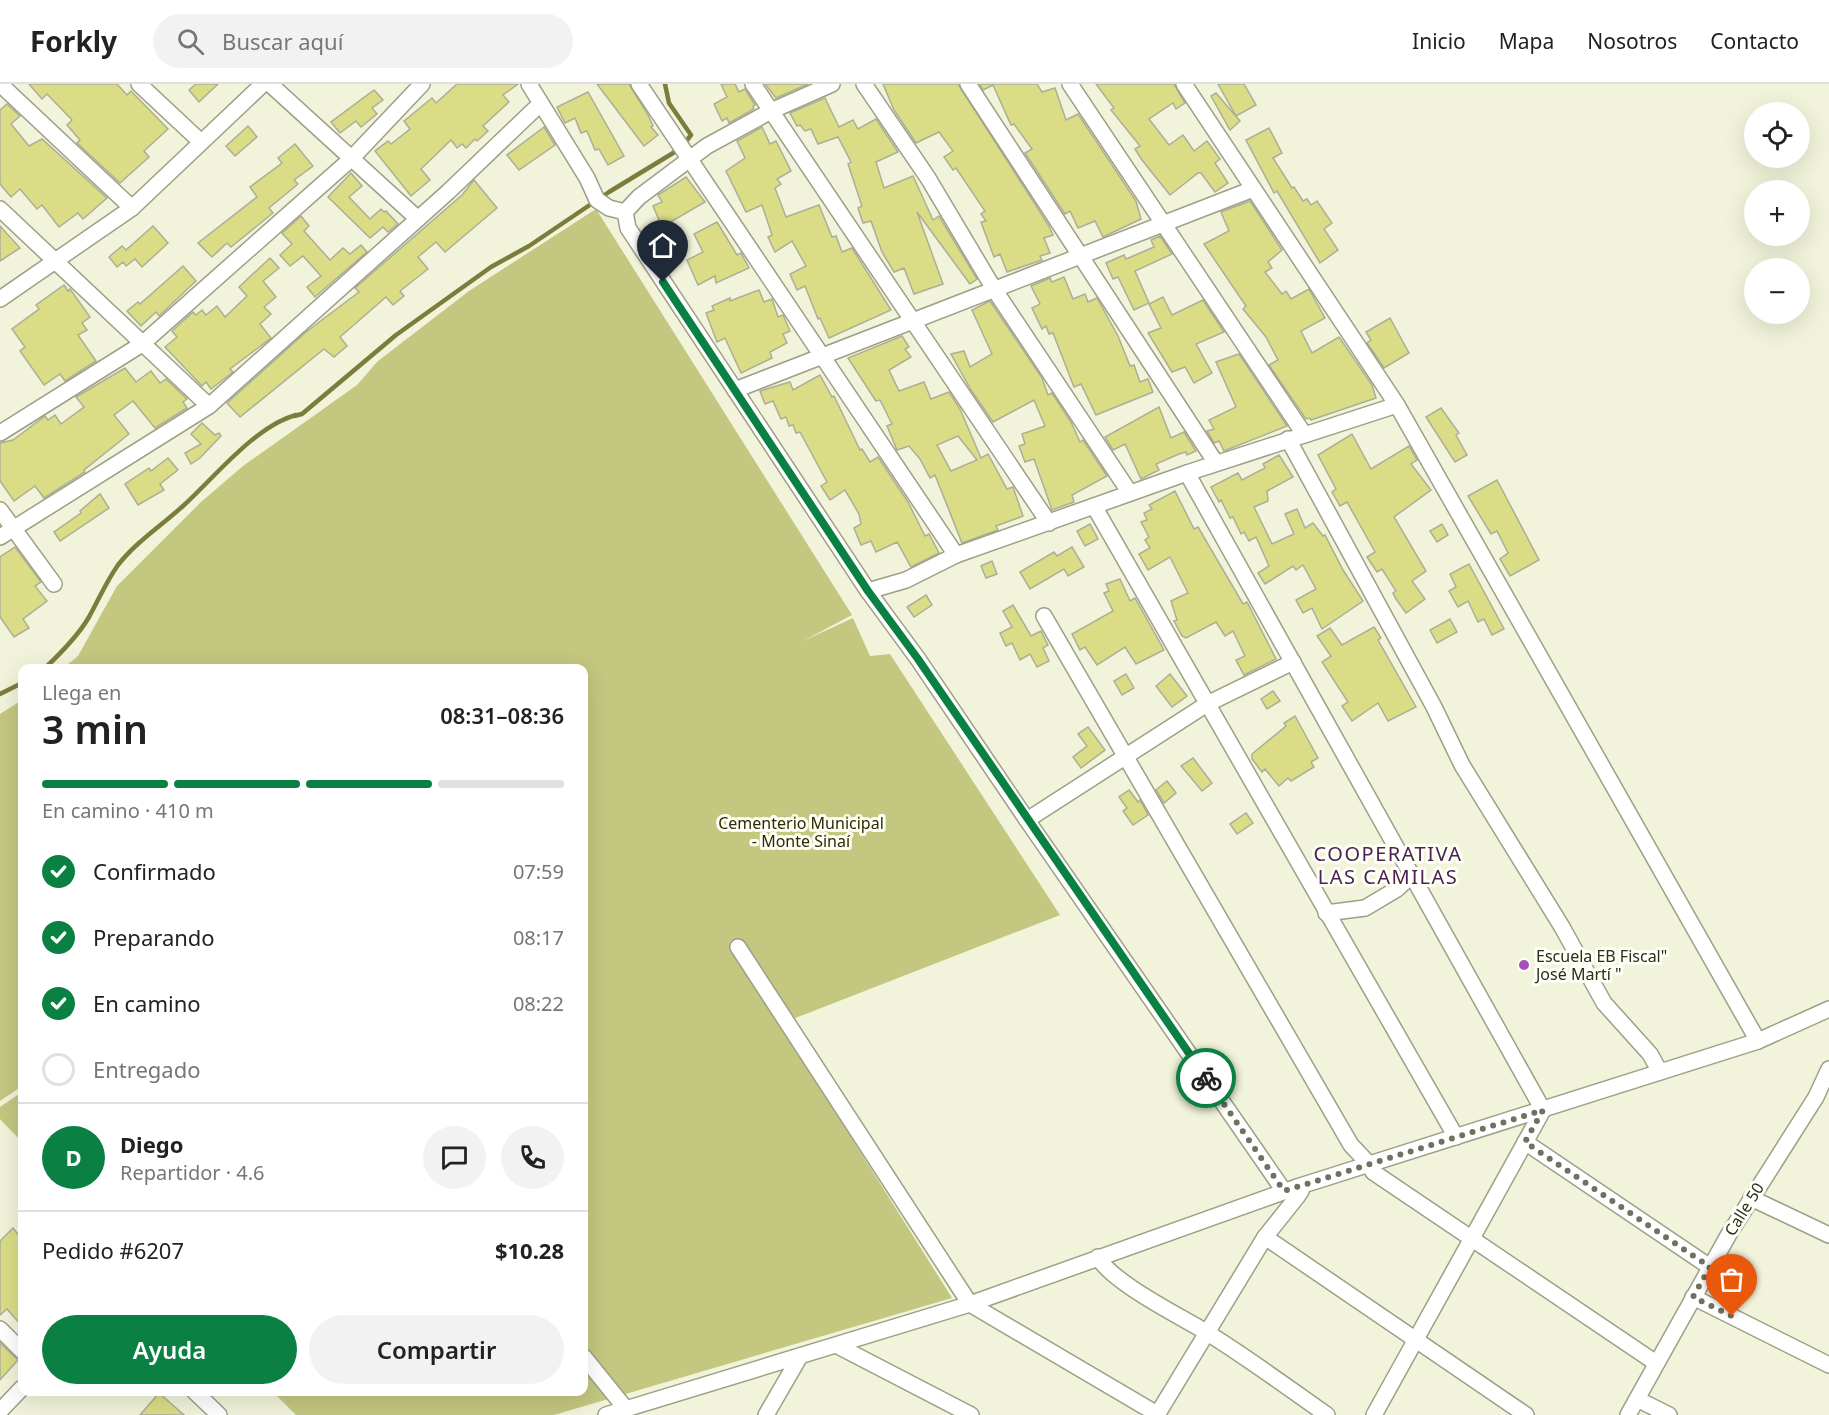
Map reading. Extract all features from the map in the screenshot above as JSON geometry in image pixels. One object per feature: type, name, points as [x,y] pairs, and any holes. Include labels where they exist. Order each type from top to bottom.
[{"type":"street","points":[[0,84],[132,208]]},
{"type":"street","points":[[139,84],[201,141]]},
{"type":"street","points":[[0,299],[58,262],[132,208],[263,84]]},
{"type":"street","points":[[270,84],[418,219]]},
{"type":"street","points":[[0,433],[142,344],[351,159],[422,84]]},
{"type":"street","points":[[529,84],[587,178],[597,200],[609,208],[626,212]]},
{"type":"street","points":[[639,84],[956,555]]},
{"type":"street","points":[[753,84],[1048,523]]},
{"type":"street","points":[[738,946],[970,1304],[1157,1414],[1265,1237],[1301,1191],[1291,1189],[1027,820],[918,659],[868,591],[628,228],[626,212],[639,197],[689,156],[771,111],[832,84]]},
{"type":"street","points":[[864,84],[928,178],[994,289],[1130,493]]},
{"type":"street","points":[[968,84],[1216,463]]},
{"type":"street","points":[[1070,84],[1304,434]]},
{"type":"street","points":[[1184,84],[1397,405],[1758,1041]]},
{"type":"street","points":[[0,537],[210,406],[418,219],[540,104]]},
{"type":"street","points":[[735,390],[1252,189]]},
{"type":"street","points":[[0,209],[210,406]]},
{"type":"street","points":[[868,591],[906,580],[956,555],[1130,493],[1288,439],[1397,405]]},
{"type":"street","points":[[1288,439],[1434,706],[1462,765],[1562,927],[1604,1003],[1650,1054],[1660,1072]]},
{"type":"street","points":[[1187,473],[1543,1110]]},
{"type":"street","points":[[1094,506],[1456,1137]]},
{"type":"street","points":[[0,510],[54,584]]},
{"type":"street","points":[[1044,616],[1351,1145],[1369,1164],[1373,1172],[1656,1363]]},
{"type":"street","points":[[1027,820],[1207,704],[1293,662]]},
{"type":"street","points":[[1326,913],[1365,908],[1397,889],[1412,875]]},
{"type":"street","points":[[607,1415],[970,1304],[1291,1189],[1758,1041],[1829,1009]]},
{"type":"street","name":"Calle 50","points":[[1628,1415],[1751,1198],[1822,1100],[1829,1069]]},
{"type":"street","points":[[1374,1415],[1543,1110]]},
{"type":"street","points":[[1525,1142],[1710,1267]]},
{"type":"street","points":[[1751,1198],[1829,1235]]},
{"type":"street","points":[[1265,1237],[1526,1415]]},
{"type":"street","points":[[1098,1257],[1102,1264],[1120,1279],[1208,1333],[1327,1415]]},
{"type":"street","points":[[1693,1297],[1829,1365]]},
{"type":"street","points":[[0,1329],[18,1348]]},
{"type":"street","points":[[838,1346],[972,1415]]},
{"type":"street","points":[[772,1413],[799,1358]]},
{"type":"street","points":[[588,1362],[626,1409]]},
{"type":"street","points":[[0,1412],[18,1392]]},
{"type":"street","points":[[199,1396],[219,1415]]},
{"type":"street","points":[[1637,1399],[1669,1415]]},
{"type":"green space","name":"Cementerio Municipal - Monte Sinaí","points":[[596,209],[852,615],[803,641],[853,618],[870,656],[890,654],[1060,915],[780,1024],[952,1298],[554,1415],[296,1415],[277,1396],[588,1396],[588,664],[68,664],[78,656],[117,586],[201,502],[243,466],[357,385],[378,361],[469,291]]},
{"type":"green space","points":[[18,703],[18,1089],[0,1101],[0,714]]},
{"type":"green space","points":[[18,1095],[18,1138],[0,1119],[0,1107]]},
{"type":"building","points":[[29,84],[117,84],[127,95],[131,91],[168,129],[144,151],[149,157],[120,183],[77,143],[80,140],[67,125],[72,120],[47,94],[42,99]]},
{"type":"building","points":[[196,84],[218,84],[199,102],[189,90]]},
{"type":"building","points":[[457,84],[518,84],[503,95],[509,102],[483,126],[488,131],[477,141],[475,139],[466,148],[462,144],[457,148],[451,140],[421,169],[430,180],[411,196],[375,151],[388,141],[391,144],[410,129],[404,121],[432,98],[436,103]]},
{"type":"building","points":[[597,84],[629,84],[648,115],[653,126],[651,127],[658,135],[644,146]]},
{"type":"building","points":[[721,84],[735,84],[739,92],[745,89],[755,105],[754,109],[729,123],[727,118],[722,121],[714,104],[727,97]]},
{"type":"building","points":[[765,84],[808,84],[776,98]]},
{"type":"building","points":[[883,84],[958,84],[1049,226],[1053,235],[1044,238],[1050,253],[1040,256],[1042,260],[1007,272],[1000,254],[994,257],[981,222],[986,221],[981,214],[985,211],[956,168],[953,170],[944,157],[953,151],[939,132],[916,143],[894,110]]},
{"type":"building","points":[[980,84],[1037,84],[1042,92],[1055,88],[1066,120],[1078,114],[1136,201],[1141,219],[1103,237],[1095,221],[1078,228],[1070,211],[1065,214],[1025,153],[1032,149],[1014,124],[1011,125],[993,85],[983,90]]},
{"type":"building","points":[[1096,84],[1174,84],[1185,103],[1176,109],[1173,103],[1149,119],[1169,145],[1183,135],[1194,151],[1207,141],[1220,159],[1215,163],[1228,183],[1215,192],[1201,173],[1198,173],[1170,195],[1142,160],[1135,149],[1140,146],[1111,110],[1114,108]]},
{"type":"building","points":[[1218,84],[1244,84],[1256,105],[1236,116]]},
{"type":"building","points":[[374,90],[383,100],[372,108],[377,114],[361,127],[356,121],[340,133],[331,122]]},
{"type":"building","points":[[588,92],[624,156],[608,165],[599,149],[595,150],[587,131],[581,133],[575,118],[565,123],[557,107]]},
{"type":"building","points":[[1216,93],[1240,121],[1230,130],[1211,96]]},
{"type":"building","points":[[825,98],[839,127],[853,120],[858,129],[876,119],[898,152],[876,162],[884,188],[913,176],[933,220],[939,216],[977,279],[970,284],[917,212],[943,284],[914,294],[904,268],[894,272],[882,252],[871,221],[863,223],[858,208],[862,206],[848,164],[851,162],[838,137],[818,144],[811,129],[805,131],[800,125],[797,126],[790,113]]},
{"type":"building","points":[[7,104],[20,116],[11,124],[29,146],[42,139],[107,198],[83,219],[78,213],[59,227],[42,205],[37,209],[20,189],[11,197],[0,184],[0,110]]},
{"type":"building","points":[[248,126],[257,137],[235,156],[226,146]]},
{"type":"building","points":[[544,127],[555,145],[519,170],[507,155]]},
{"type":"building","points":[[762,127],[770,144],[776,141],[791,171],[777,179],[781,184],[775,188],[786,217],[819,205],[832,237],[836,236],[842,252],[852,248],[891,310],[829,338],[820,318],[818,319],[805,286],[797,290],[790,274],[806,266],[792,241],[775,252],[768,237],[772,235],[762,205],[746,212],[726,171],[745,158],[737,141]]},
{"type":"building","points":[[1269,128],[1282,153],[1273,158],[1292,188],[1294,187],[1303,201],[1307,199],[1311,205],[1317,201],[1332,223],[1324,229],[1338,250],[1320,263],[1277,191],[1274,193],[1246,140]]},
{"type":"building","points":[[295,144],[313,166],[294,180],[298,184],[269,208],[273,213],[231,247],[227,243],[212,257],[198,243],[257,197],[250,187],[282,163],[278,158]]},
{"type":"building","points":[[351,173],[362,186],[349,197],[370,219],[381,209],[386,211],[398,224],[388,232],[383,227],[370,238],[328,197]]},
{"type":"building","points":[[686,177],[705,202],[662,227],[653,206],[662,202],[658,195]]},
{"type":"building","points":[[474,180],[497,208],[445,252],[436,242],[418,257],[428,269],[400,291],[404,296],[393,305],[386,297],[340,337],[347,346],[334,357],[324,349],[240,417],[227,403],[306,332],[359,292],[355,288],[462,195]]},
{"type":"building","points":[[1250,201],[1282,250],[1268,262],[1272,268],[1265,272],[1282,294],[1286,291],[1291,299],[1309,289],[1325,318],[1301,331],[1312,353],[1339,337],[1372,385],[1376,398],[1311,420],[1306,419],[1269,365],[1278,360],[1266,337],[1243,309],[1246,306],[1204,244],[1229,231],[1221,212]]},
{"type":"building","points":[[301,216],[309,226],[304,231],[330,260],[343,248],[350,254],[361,245],[367,252],[315,297],[307,287],[321,276],[303,256],[290,266],[280,255],[292,244],[282,233]]},
{"type":"building","points":[[717,222],[737,255],[741,253],[749,268],[716,283],[715,276],[698,285],[687,260],[703,252],[694,234]]},
{"type":"building","points":[[0,226],[20,248],[0,261]]},
{"type":"building","points":[[153,226],[168,243],[142,267],[135,259],[126,266],[123,262],[117,267],[109,257],[122,246],[126,250]]},
{"type":"building","points":[[1160,236],[1172,254],[1135,271],[1149,303],[1134,310],[1118,277],[1113,279],[1106,263],[1124,255],[1126,259],[1154,247],[1151,240]]},
{"type":"building","points":[[270,258],[279,268],[263,281],[276,297],[264,307],[271,314],[260,324],[271,338],[230,369],[233,372],[211,389],[206,382],[202,386],[165,347],[177,337],[172,331],[193,312],[196,315],[202,310],[206,315],[217,306],[225,317],[247,296],[239,287]]},
{"type":"building","points":[[183,266],[196,281],[159,316],[156,312],[141,326],[127,311],[138,302],[140,304]]},
{"type":"building","points":[[1064,277],[1073,299],[1085,294],[1088,302],[1097,298],[1118,336],[1130,366],[1134,365],[1140,382],[1148,379],[1153,392],[1096,415],[1081,384],[1074,387],[1053,333],[1049,334],[1046,326],[1042,329],[1032,308],[1040,304],[1031,286],[1050,278],[1052,282]]},
{"type":"building","points":[[64,285],[68,291],[70,289],[90,317],[82,323],[87,330],[78,335],[96,361],[65,381],[60,374],[44,385],[20,351],[25,347],[12,329],[39,309],[36,305]]},
{"type":"building","points":[[759,290],[764,302],[772,299],[778,317],[783,315],[790,331],[783,334],[787,343],[770,352],[772,358],[741,373],[725,338],[717,342],[706,313],[714,310],[712,306],[730,298],[730,301]]},
{"type":"building","points":[[1163,297],[1172,315],[1203,300],[1224,332],[1196,344],[1212,373],[1194,383],[1185,367],[1172,372],[1148,333],[1161,328],[1149,304]]},
{"type":"building","points":[[990,301],[1042,378],[1048,395],[1052,393],[1071,422],[1080,442],[1083,440],[1107,476],[1072,495],[1074,502],[1052,510],[1034,459],[1025,462],[1019,446],[1025,444],[1022,434],[1045,426],[1034,400],[993,422],[971,390],[951,354],[964,351],[970,367],[992,354],[972,310]]},
{"type":"building","points":[[1390,318],[1409,353],[1384,368],[1367,343],[1371,340],[1366,332]]},
{"type":"building","points":[[902,336],[909,347],[905,349],[911,357],[889,370],[899,391],[924,382],[931,399],[949,392],[960,409],[981,458],[988,454],[1007,489],[1013,487],[1023,516],[996,526],[998,530],[962,543],[935,475],[930,478],[920,459],[909,446],[897,450],[887,426],[892,424],[880,400],[876,401],[848,358]],"holes":[[[958,436],[977,460],[951,471],[937,445]]]},
{"type":"building","points":[[1239,354],[1287,426],[1224,451],[1219,441],[1214,443],[1207,431],[1214,429],[1209,420],[1236,407],[1216,362]]},
{"type":"building","points":[[125,368],[136,382],[151,371],[160,383],[166,379],[187,399],[183,402],[187,408],[155,428],[133,401],[114,415],[129,434],[84,470],[85,472],[44,498],[35,486],[14,501],[0,481],[0,443],[13,440],[45,416],[48,420],[55,415],[61,424],[84,407],[76,397]]},
{"type":"building","points":[[820,375],[832,397],[834,396],[860,450],[862,449],[870,462],[878,457],[908,502],[925,536],[929,534],[939,553],[911,567],[897,542],[876,552],[871,541],[861,545],[854,528],[861,524],[859,514],[845,490],[830,500],[821,486],[827,482],[800,432],[796,433],[793,425],[789,426],[786,417],[781,419],[773,401],[765,404],[760,391],[790,382],[793,390]]},
{"type":"building","points":[[1159,407],[1171,438],[1184,432],[1196,451],[1187,455],[1186,452],[1179,454],[1156,464],[1159,470],[1141,479],[1125,444],[1113,450],[1105,437]]},
{"type":"building","points":[[1441,408],[1459,433],[1456,435],[1467,455],[1455,462],[1426,417]]},
{"type":"building","points":[[202,423],[215,435],[219,433],[221,436],[191,464],[185,453],[201,444],[191,434]]},
{"type":"building","points":[[1352,434],[1371,469],[1409,446],[1417,460],[1411,464],[1431,490],[1394,517],[1426,571],[1412,581],[1425,599],[1406,613],[1396,599],[1393,593],[1396,591],[1382,569],[1377,572],[1367,557],[1375,552],[1347,502],[1340,506],[1332,492],[1336,489],[1318,455]]},
{"type":"building","points":[[1279,455],[1293,477],[1267,491],[1268,501],[1254,507],[1272,544],[1294,534],[1285,514],[1297,509],[1305,528],[1313,523],[1323,536],[1325,535],[1343,570],[1363,601],[1322,629],[1312,608],[1303,613],[1296,600],[1316,589],[1303,565],[1296,570],[1293,566],[1265,584],[1258,573],[1269,566],[1256,537],[1249,541],[1244,532],[1241,534],[1233,517],[1230,518],[1211,487],[1238,473],[1242,480],[1265,468],[1263,464]]},
{"type":"building","points":[[168,458],[178,470],[160,484],[164,490],[138,505],[125,484],[149,468],[151,471]]},
{"type":"building","points":[[1497,480],[1539,560],[1510,576],[1500,559],[1508,553],[1497,531],[1491,534],[1468,496]]},
{"type":"building","points":[[1175,491],[1194,529],[1198,527],[1243,604],[1247,602],[1276,659],[1244,675],[1236,660],[1245,656],[1233,631],[1225,636],[1216,622],[1186,638],[1182,636],[1174,621],[1177,620],[1171,601],[1188,593],[1170,557],[1148,570],[1139,554],[1150,548],[1145,540],[1149,537],[1141,522],[1147,520],[1144,513],[1152,509],[1149,505]]},
{"type":"building","points":[[100,494],[109,508],[60,541],[54,532],[81,513],[80,511]]},
{"type":"building","points":[[1090,524],[1098,539],[1085,546],[1077,531]]},
{"type":"building","points":[[1442,524],[1448,535],[1437,542],[1430,531]]},
{"type":"building","points":[[15,547],[41,582],[35,586],[47,601],[23,619],[29,628],[14,637],[0,617],[0,557]]},
{"type":"building","points":[[1072,547],[1084,567],[1068,576],[1064,569],[1030,589],[1020,572],[1054,552],[1057,556]]},
{"type":"building","points":[[992,561],[997,574],[986,578],[981,566]]},
{"type":"building","points":[[1469,564],[1504,629],[1492,635],[1484,619],[1478,622],[1468,601],[1458,607],[1449,591],[1456,587],[1450,574]]},
{"type":"building","points":[[1120,579],[1130,601],[1135,598],[1164,650],[1136,664],[1125,647],[1097,665],[1085,647],[1080,650],[1072,634],[1113,611],[1104,593],[1109,591],[1106,584]]},
{"type":"building","points":[[926,595],[932,605],[914,617],[907,607]]},
{"type":"building","points":[[1013,605],[1031,636],[1041,631],[1048,645],[1043,648],[1049,661],[1037,667],[1030,654],[1020,660],[1012,643],[1006,646],[1000,633],[1012,627],[1003,611]]},
{"type":"building","points":[[1450,619],[1457,632],[1437,643],[1430,630]]},
{"type":"building","points":[[1374,627],[1381,638],[1378,640],[1416,707],[1388,721],[1378,703],[1352,721],[1342,706],[1348,702],[1322,662],[1331,656],[1317,636],[1330,628],[1342,645]]},
{"type":"building","points":[[1126,674],[1134,688],[1122,695],[1114,681]]},
{"type":"building","points":[[1170,674],[1187,696],[1172,707],[1156,686]]},
{"type":"building","points":[[1273,691],[1280,701],[1267,709],[1261,699]]},
{"type":"building","points":[[1295,716],[1318,758],[1311,762],[1314,767],[1291,781],[1288,778],[1279,786],[1265,769],[1262,772],[1252,759],[1252,754],[1286,726],[1284,723]]},
{"type":"building","points":[[1088,727],[1105,750],[1081,768],[1073,757],[1087,746],[1078,734]]},
{"type":"building","points":[[1193,758],[1212,783],[1202,791],[1181,766]]},
{"type":"building","points":[[1167,781],[1176,793],[1164,803],[1156,790]]},
{"type":"building","points":[[1129,790],[1138,802],[1140,800],[1148,815],[1133,825],[1123,811],[1127,808],[1119,797]]},
{"type":"building","points":[[1246,813],[1253,823],[1237,834],[1230,824]]},
{"type":"building","points":[[13,1228],[18,1234],[18,1321],[7,1309],[0,1315],[0,1241]]},
{"type":"building","points":[[0,1343],[18,1360],[0,1380]]},
{"type":"building","points":[[156,1396],[162,1396],[184,1415],[140,1415]]},
{"type":"waterway","points":[[665,84],[669,103],[691,135],[684,144]]},
{"type":"waterway","points":[[294,416],[302,414],[396,335],[491,267],[529,246],[609,192],[678,150]]},
{"type":"waterway","points":[[49,664],[80,631],[114,571],[133,549],[183,506],[250,441],[265,430],[296,415]]},
{"type":"waterway","points":[[0,694],[18,685]]},
{"type":"way so far","points":[[1206,1078],[1284,1191],[1543,1110],[1525,1142],[1710,1267],[1693,1297],[1732,1316]]},
{"type":"place","name":"Escuela EB Fiscal\" José Martí \"","points":[[1524,965]]},
{"type":"district","name":"COOPERATIVA LAS CAMILAS","points":[[1388,864]]},
{"type":"route","points":[[663,282],[868,591],[918,659],[1206,1078]]}]
